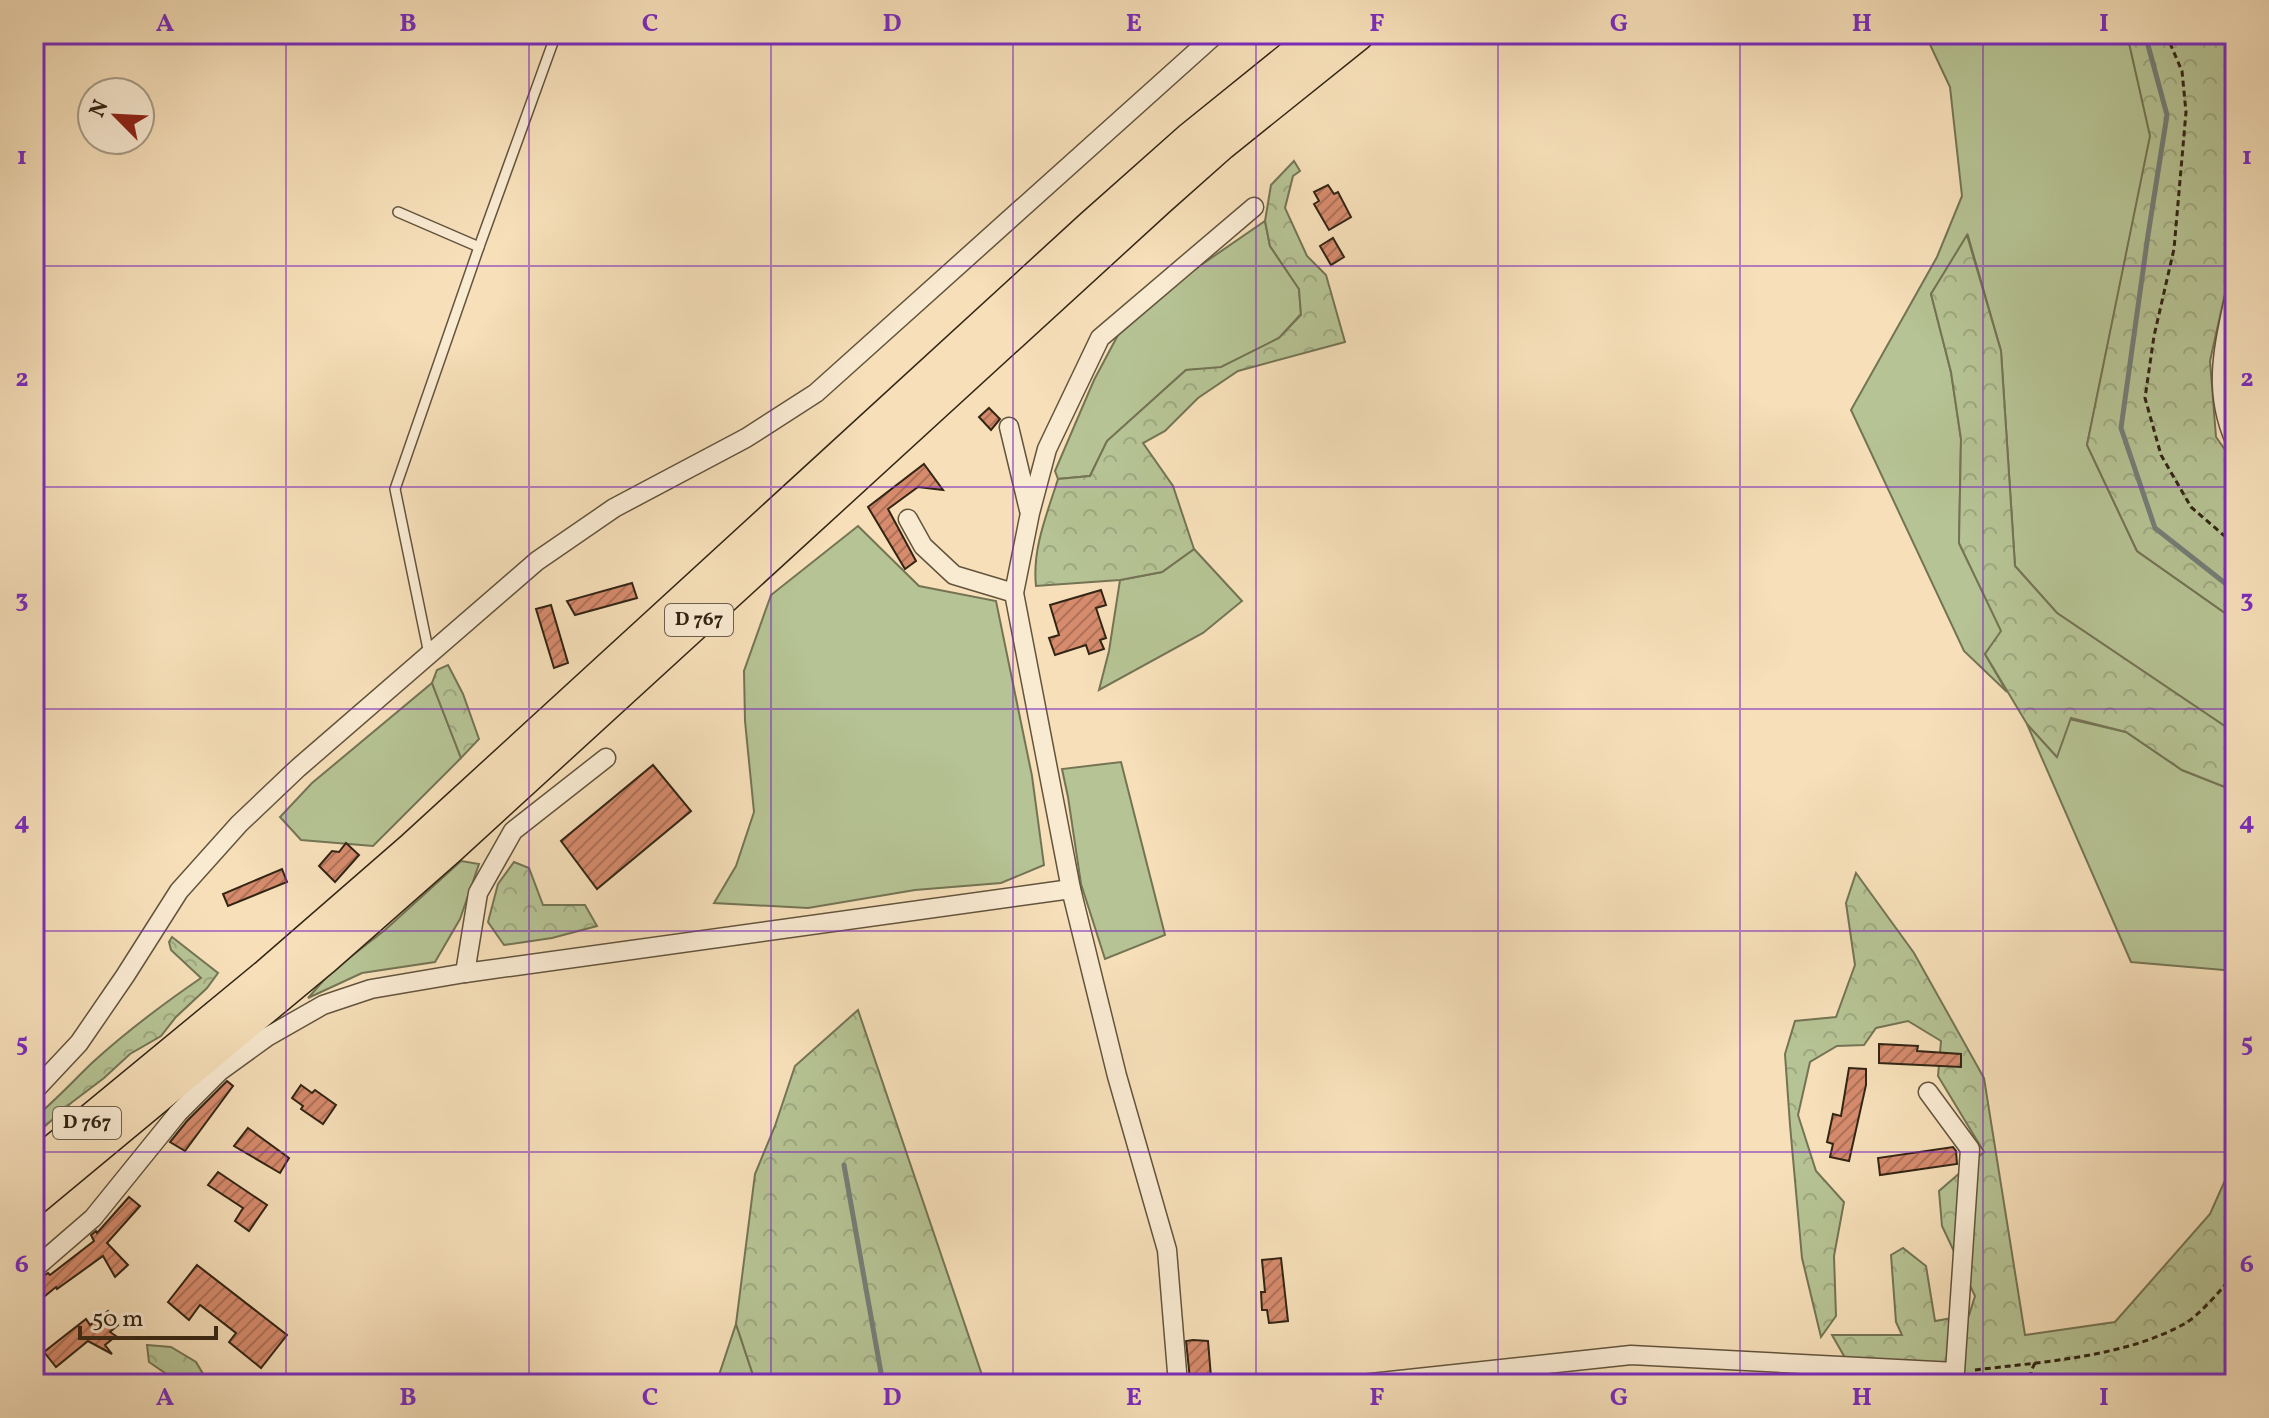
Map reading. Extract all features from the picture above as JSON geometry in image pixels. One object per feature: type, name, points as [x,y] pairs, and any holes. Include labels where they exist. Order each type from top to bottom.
[{"type":"highway","name":"D 767","points":[[34,1167],[267,975],[413,848],[1091,227],[1190,139],[1320,34]]},
{"type":"highway","name":"D 767","points":[[34,1199],[323,959],[414,879],[1159,199],[1221,144],[1358,34]]},
{"type":"street","points":[[34,1091],[79,1043],[179,891],[239,824],[298,768],[537,561],[614,508],[746,438],[816,393],[1216,34]]},
{"type":"street","points":[[1178,1384],[1167,1250],[1117,1076],[1071,889],[1014,593],[1047,449],[1100,338],[1254,207]]},
{"type":"street","points":[[2235,294],[2221,358],[2226,416],[2235,441]]},
{"type":"street","points":[[1009,427],[1030,513]]},
{"type":"street","points":[[908,519],[923,546],[954,575],[1014,593]]},
{"type":"street","points":[[465,973],[478,893],[513,831],[606,758]]},
{"type":"street","points":[[34,1269],[93,1218],[178,1113],[220,1071],[267,1037],[323,1005],[371,989],[465,973],[1071,889]]},
{"type":"street","points":[[1362,1384],[1631,1355],[1955,1372],[1970,1149],[1928,1092]]},
{"type":"lane","points":[[429,654],[395,489],[556,34]]},
{"type":"lane","points":[[398,212],[479,247]]},
{"type":"path","points":[[2166,34],[2182,71],[2186,112],[2174,249],[2154,336],[2145,398],[2161,455],[2191,507],[2235,545]]},
{"type":"path","points":[[1955,1372],[2119,1349],[2186,1323],[2227,1284],[2235,1272]]},
{"type":"path","points":[[2038,1384],[2030,1381],[2031,1371],[2033,1364],[2044,1361]]},
{"type":"green space","points":[[1925,34],[2127,34],[2151,136],[2087,445],[2137,551],[2235,620],[2235,733],[2057,613],[2015,566],[2001,351],[1968,236],[1931,294],[1951,372],[1961,439],[1959,543],[2002,631],[1985,654],[2007,692],[1964,651],[1851,410],[1937,257],[1962,196],[1950,87]]},
{"type":"green space","points":[[2127,34],[2235,34],[2235,249],[2210,361],[2216,437],[2235,464],[2235,620],[2137,551],[2087,445],[2150,136]]},
{"type":"green space","points":[[1294,161],[1300,171],[1293,176],[1285,208],[1307,256],[1326,275],[1345,342],[1238,371],[1198,398],[1165,431],[1143,443],[1173,486],[1194,549],[1162,572],[1120,580],[1036,586],[1038,545],[1058,479],[1090,476],[1107,441],[1186,370],[1221,367],[1279,338],[1301,315],[1299,289],[1270,246],[1265,221],[1271,185]]},
{"type":"green space","points":[[1265,221],[1270,246],[1299,289],[1301,314],[1279,338],[1221,368],[1186,370],[1107,441],[1090,476],[1058,479],[1055,471],[1094,380],[1118,335],[1185,276]]},
{"type":"green space","points":[[1967,235],[2001,351],[2015,566],[2057,613],[2235,733],[2235,791],[2182,770],[2126,732],[2071,718],[2057,757],[2027,724],[1985,654],[2001,631],[1959,543],[1961,439],[1951,372],[1931,294]]},
{"type":"green space","points":[[858,526],[919,586],[996,601],[1032,776],[1044,865],[1001,883],[915,890],[808,908],[714,903],[736,866],[754,812],[745,721],[744,671],[771,595]]},
{"type":"green space","points":[[1194,549],[1242,601],[1203,633],[1099,690],[1109,651],[1120,580],[1162,572]]},
{"type":"green space","points":[[448,665],[463,694],[479,739],[461,758],[432,683],[437,670]]},
{"type":"green space","points":[[432,683],[461,758],[373,846],[301,840],[280,817],[312,783]]},
{"type":"green space","points":[[2065,718],[2126,732],[2182,770],[2235,791],[2235,971],[2131,962],[2027,724],[2056,756]]},
{"type":"green space","points":[[1121,762],[1165,935],[1105,959],[1081,884],[1062,769]]},
{"type":"green space","points":[[461,861],[479,864],[460,919],[435,962],[362,973],[308,998],[331,972],[385,930]]},
{"type":"green space","points":[[514,862],[529,868],[543,905],[585,905],[597,926],[552,938],[504,945],[488,922],[498,884]]},
{"type":"green space","points":[[1856,873],[1914,953],[1984,1078],[2025,1335],[2115,1322],[2210,1214],[2235,1158],[2235,1384],[1860,1384],[1832,1335],[1902,1335],[1896,1322],[1891,1255],[1903,1248],[1926,1266],[1935,1321],[1969,1315],[1975,1296],[1942,1226],[1939,1191],[1984,1152],[1938,1076],[1941,1041],[1908,1021],[1876,1028],[1864,1045],[1837,1046],[1810,1062],[1798,1115],[1816,1171],[1844,1202],[1834,1256],[1836,1316],[1821,1337],[1802,1258],[1785,1054],[1795,1021],[1836,1017],[1855,965],[1846,903]]},
{"type":"green space","points":[[172,937],[218,973],[161,1036],[130,1054],[34,1136],[34,1118],[93,1062],[201,978],[171,950],[169,942]]},
{"type":"green space","points":[[858,1010],[985,1384],[756,1384],[736,1324],[755,1174],[795,1066]]},
{"type":"green space","points":[[736,1324],[756,1384],[716,1384]]},
{"type":"green space","points":[[147,1345],[171,1347],[196,1362],[209,1384],[181,1384],[149,1362]]},
{"type":"building","points":[[1328,185],[1334,194],[1338,192],[1351,217],[1329,230],[1314,204],[1319,201],[1314,192]]},
{"type":"building","points":[[1333,238],[1344,257],[1331,265],[1320,246]]},
{"type":"building","points":[[989,408],[1000,419],[991,430],[979,417]]},
{"type":"building","points":[[924,464],[943,490],[918,487],[888,509],[916,561],[905,569],[868,507]]},
{"type":"building","points":[[632,583],[637,598],[575,615],[567,601]]},
{"type":"building","points":[[1101,590],[1106,605],[1096,608],[1106,638],[1100,640],[1104,649],[1089,654],[1086,645],[1055,655],[1049,638],[1059,635],[1050,605]]},
{"type":"building","points":[[551,605],[568,663],[554,668],[536,609]]},
{"type":"building","points":[[653,765],[691,811],[597,889],[561,841]]},
{"type":"building","points":[[346,843],[359,855],[335,882],[319,866],[332,851],[339,852]]},
{"type":"building","points":[[282,869],[287,882],[228,906],[223,894]]},
{"type":"building","points":[[1879,1044],[1918,1046],[1917,1051],[1961,1054],[1961,1067],[1879,1063]]},
{"type":"building","points":[[1849,1068],[1866,1069],[1866,1085],[1849,1161],[1830,1157],[1833,1144],[1827,1142],[1833,1114],[1841,1116]]},
{"type":"building","points":[[227,1081],[233,1086],[185,1151],[170,1142],[187,1121]]},
{"type":"building","points":[[301,1085],[312,1093],[315,1090],[336,1105],[323,1124],[301,1109],[303,1106],[292,1098]]},
{"type":"building","points":[[248,1128],[289,1158],[280,1173],[234,1146]]},
{"type":"building","points":[[1953,1147],[1957,1164],[1880,1175],[1878,1158]]},
{"type":"building","points":[[218,1172],[267,1205],[249,1231],[235,1221],[243,1208],[208,1185]]},
{"type":"building","points":[[129,1197],[140,1206],[107,1243],[128,1265],[115,1277],[103,1256],[34,1305],[34,1282],[48,1273],[50,1275],[94,1241],[91,1235],[97,1233]]},
{"type":"building","points":[[1281,1258],[1288,1321],[1269,1323],[1267,1310],[1262,1310],[1261,1292],[1265,1292],[1262,1260]]},
{"type":"building","points":[[197,1265],[287,1335],[261,1368],[229,1342],[236,1333],[200,1305],[189,1320],[168,1302]]},
{"type":"building","points":[[108,1311],[118,1325],[110,1332],[116,1336],[105,1345],[112,1354],[88,1341],[56,1367],[44,1352],[86,1319],[90,1325]]},
{"type":"building","points":[[1186,1341],[1208,1341],[1211,1377],[1190,1379]]},
{"type":"building","points":[[1755,1374],[1787,1375],[1786,1384],[1754,1384]]},
{"type":"waterway","points":[[2145,34],[2167,115],[2121,428],[2155,528],[2235,591]]},
{"type":"waterway","points":[[844,1165],[883,1384]]}]
